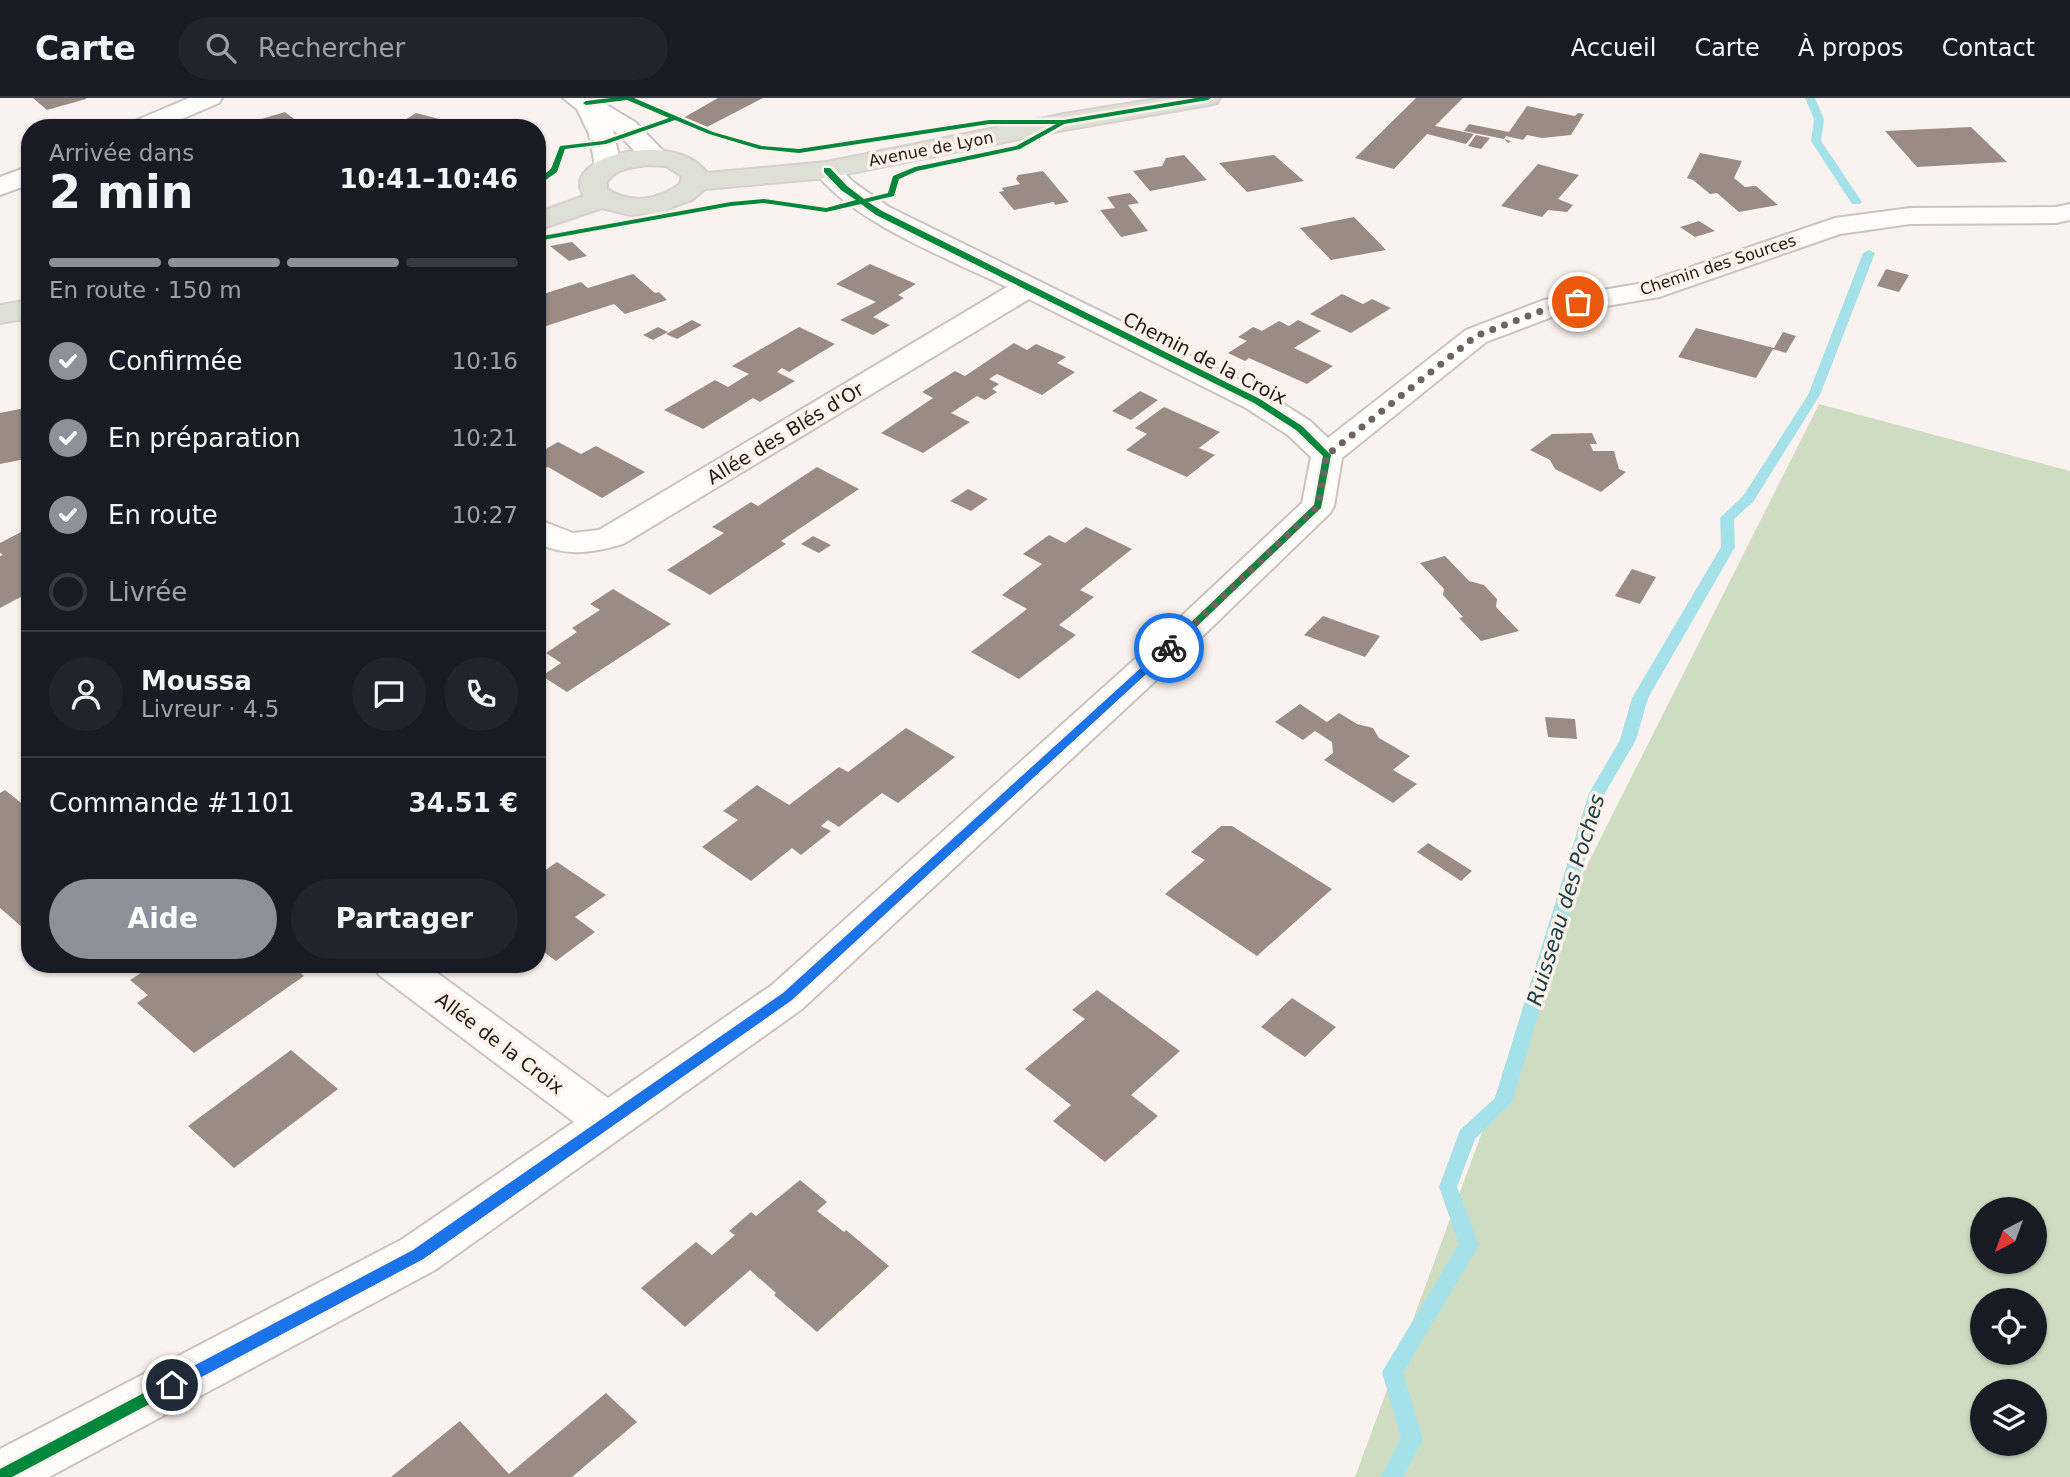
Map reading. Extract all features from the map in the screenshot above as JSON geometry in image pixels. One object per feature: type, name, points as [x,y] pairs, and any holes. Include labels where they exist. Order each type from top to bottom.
[{"type":"main road","name":"Avenue de Lyon","points":[[695,182],[827,170],[1064,122],[1208,98]]},
{"type":"main road","points":[[656,157],[682,163],[695,175],[695,182],[684,194],[657,204],[625,206],[602,199],[594,192],[592,183],[597,174],[608,166],[622,161],[656,157]]},
{"type":"main road","points":[[546,219],[602,199]]},
{"type":"main road","points":[[0,314],[21,310]]},
{"type":"street","points":[[160,119],[209,98]]},
{"type":"street","points":[[580,101],[626,127],[656,157]]},
{"type":"street","points":[[580,101],[602,134],[608,166]]},
{"type":"street","name":"Chemin de la Croix","points":[[827,170],[844,188],[879,212],[1026,288],[1257,401],[1299,428],[1327,455]]},
{"type":"street","points":[[0,187],[21,178]]},
{"type":"street","name":"Chemin des Sources","points":[[1327,455],[1476,336],[1554,306],[1649,291],[1835,226],[1910,216],[2056,215],[2070,212]]},
{"type":"street","name":"Allée des Blés d'Or","points":[[546,535],[580,546],[611,537],[1026,288]]},
{"type":"street","points":[[0,1476],[418,1255],[787,997],[1167,650],[1318,506],[1327,455]]},
{"type":"street","name":"Allée de la Croix","points":[[406,973],[607,1122]]},
{"type":"green space","points":[[1819,404],[2070,471],[2070,1477],[1355,1477],[1562,915]]},
{"type":"building","points":[[33,98],[86,98],[86,99],[47,110]]},
{"type":"building","points":[[718,98],[763,98],[707,127],[683,118]]},
{"type":"building","points":[[1416,98],[1463,98],[1435,126],[1474,134],[1466,144],[1427,134],[1394,169],[1355,158]]},
{"type":"building","points":[[1527,106],[1575,116],[1578,113],[1584,114],[1571,135],[1542,138],[1527,135],[1523,140],[1506,136],[1504,139],[1464,131],[1469,124],[1509,132]]},
{"type":"building","points":[[285,112],[294,119],[261,119]]},
{"type":"building","points":[[416,113],[440,119],[406,119]]},
{"type":"building","points":[[1971,127],[2007,162],[1917,167],[1885,131]]},
{"type":"building","points":[[1476,135],[1490,138],[1481,149],[1468,146]]},
{"type":"building","points":[[1700,153],[1742,161],[1734,178],[1745,187],[1756,186],[1778,205],[1739,212],[1717,193],[1710,194],[1687,178]]},
{"type":"building","points":[[1184,155],[1207,180],[1150,191],[1133,171],[1162,166],[1166,158]]},
{"type":"building","points":[[1274,155],[1304,181],[1247,192],[1219,163]]},
{"type":"building","points":[[1538,164],[1579,175],[1558,199],[1573,205],[1567,212],[1548,210],[1542,217],[1501,206]]},
{"type":"building","points":[[1043,171],[1069,202],[1055,205],[1054,202],[1014,210],[999,192],[1004,191],[1002,188],[1020,184],[1016,179],[1018,175]]},
{"type":"building","points":[[1130,193],[1139,203],[1128,205],[1148,231],[1121,237],[1100,210],[1115,208],[1107,197]]},
{"type":"building","points":[[1354,217],[1386,250],[1331,260],[1300,228]]},
{"type":"building","points":[[1699,221],[1715,231],[1695,237],[1680,227]]},
{"type":"building","points":[[572,242],[587,256],[569,261],[550,246]]},
{"type":"building","points":[[870,264],[916,284],[898,295],[904,298],[873,317],[890,325],[873,335],[840,320],[876,302],[836,284]]},
{"type":"building","points":[[1886,269],[1909,275],[1899,292],[1877,286]]},
{"type":"building","points":[[633,274],[667,300],[625,314],[614,304],[546,326],[546,293],[581,282],[588,288]]},
{"type":"building","points":[[1342,294],[1363,304],[1372,299],[1391,308],[1351,333],[1310,314]]},
{"type":"building","points":[[692,320],[702,325],[677,339],[666,334]]},
{"type":"building","points":[[1298,320],[1321,331],[1294,348],[1333,366],[1307,384],[1249,358],[1245,361],[1228,353],[1247,341],[1238,337],[1253,327],[1262,331],[1279,321],[1289,326]]},
{"type":"building","points":[[658,327],[668,332],[653,340],[643,335]]},
{"type":"building","points":[[799,327],[835,344],[789,372],[782,368],[777,372],[795,381],[760,402],[753,398],[703,429],[664,410],[715,380],[728,387],[749,374],[732,366]]},
{"type":"building","points":[[1696,328],[1774,348],[1783,332],[1796,336],[1786,353],[1773,349],[1756,378],[1678,357]]},
{"type":"building","points":[[1014,343],[1027,350],[1036,344],[1066,357],[1057,363],[1075,372],[1042,395],[997,374],[989,379],[999,384],[992,389],[997,392],[985,400],[977,396],[951,413],[970,422],[923,453],[881,433],[933,398],[922,392],[955,371],[965,376]]},
{"type":"building","points":[[1140,391],[1158,400],[1131,420],[1112,411]]},
{"type":"building","points":[[1164,407],[1220,432],[1199,448],[1215,455],[1187,477],[1126,450],[1147,434],[1135,428]]},
{"type":"building","points":[[21,409],[21,460],[0,464],[0,413]]},
{"type":"building","points":[[1592,433],[1597,444],[1590,444],[1593,451],[1614,451],[1619,469],[1626,472],[1601,492],[1555,469],[1550,460],[1530,450],[1552,434]]},
{"type":"building","points":[[558,442],[581,454],[596,446],[645,472],[602,498],[546,468],[546,449]]},
{"type":"building","points":[[817,467],[859,489],[781,541],[786,544],[710,595],[667,570],[724,533],[712,527],[751,502],[758,506]]},
{"type":"building","points":[[968,489],[988,499],[971,511],[950,501]]},
{"type":"building","points":[[1086,527],[1132,549],[1080,590],[1094,597],[1059,625],[1076,635],[1019,679],[971,652],[1027,609],[1002,595],[1042,564],[1023,554],[1049,535],[1065,543]]},
{"type":"building","points":[[21,532],[21,597],[0,608],[0,556],[3,555],[0,553],[0,543]]},
{"type":"building","points":[[813,536],[831,545],[819,553],[801,544]]},
{"type":"building","points":[[1445,556],[1469,581],[1484,585],[1497,599],[1496,607],[1519,631],[1481,641],[1459,618],[1463,617],[1443,595],[1444,589],[1420,563]]},
{"type":"building","points":[[1632,569],[1656,577],[1640,604],[1615,596]]},
{"type":"building","points":[[613,589],[671,624],[567,692],[546,679],[546,673],[561,663],[546,653],[577,632],[572,628],[600,610],[590,604]]},
{"type":"building","points":[[1323,616],[1380,636],[1365,657],[1304,635]]},
{"type":"building","points":[[1300,704],[1327,722],[1339,713],[1357,724],[1373,728],[1379,738],[1410,756],[1393,770],[1417,784],[1393,803],[1324,760],[1333,753],[1332,742],[1315,731],[1303,740],[1275,722]]},
{"type":"building","points":[[1545,717],[1575,719],[1577,739],[1548,737]]},
{"type":"building","points":[[906,728],[955,757],[898,803],[882,793],[839,827],[828,820],[821,826],[831,831],[801,855],[792,848],[751,881],[702,847],[738,820],[723,811],[757,785],[789,805],[839,767],[848,772]]},
{"type":"building","points":[[5,790],[21,803],[21,926],[0,908],[0,793]]},
{"type":"building","points":[[1221,826],[1232,826],[1332,889],[1257,956],[1165,894],[1205,860],[1191,852]]},
{"type":"building","points":[[1428,843],[1472,871],[1461,881],[1417,852]]},
{"type":"building","points":[[557,862],[606,895],[575,917],[595,932],[556,961],[546,954],[546,870]]},
{"type":"building","points":[[141,973],[300,973],[304,976],[194,1053],[137,1003],[148,995],[130,980]]},
{"type":"building","points":[[1097,990],[1180,1051],[1131,1095],[1158,1116],[1105,1162],[1053,1121],[1071,1105],[1025,1069],[1085,1019],[1072,1010]]},
{"type":"building","points":[[1292,998],[1336,1027],[1305,1057],[1261,1027]]},
{"type":"building","points":[[291,1050],[338,1089],[234,1168],[188,1126]]},
{"type":"building","points":[[800,1180],[827,1202],[817,1211],[844,1232],[846,1230],[889,1266],[817,1332],[750,1270],[685,1327],[641,1288],[696,1242],[712,1255],[735,1235],[729,1231],[751,1212],[756,1216]]},
{"type":"building","points":[[606,1393],[637,1422],[572,1477],[391,1477],[460,1421],[509,1474]]},
{"type":"waterway","name":"Ruisseau des Poches","points":[[1810,98],[1819,119],[1816,141],[1856,202]]},
{"type":"waterway","name":"Ruisseau des Poches","points":[[1392,1477],[1412,1439],[1392,1372],[1469,1245],[1448,1187],[1467,1135],[1503,1102],[1597,793],[1628,740],[1640,698],[1728,547],[1727,518],[1748,499],[1814,395],[1869,253]]},
{"type":"cycle path","points":[[586,103],[628,98],[675,118]]},
{"type":"cycle path","points":[[546,177],[554,170],[562,147],[604,143],[675,118],[711,133],[761,148],[799,151],[989,122],[1064,122],[1208,98]]},
{"type":"cycle path","points":[[546,237],[731,204],[764,201],[826,210],[891,194],[896,178],[915,169],[1018,148],[1061,124]]},
{"type":"cycle path","points":[[0,1476],[418,1255],[787,997],[1167,650],[1318,506],[1327,455],[1299,428],[1257,401],[879,213],[844,188],[827,170]]},
{"type":"way so far","points":[[1169,648],[1318,506],[1327,455],[1476,336],[1554,306],[1578,302]]},
{"type":"route","points":[[172,1385],[418,1255],[787,997],[1169,648]]}]
